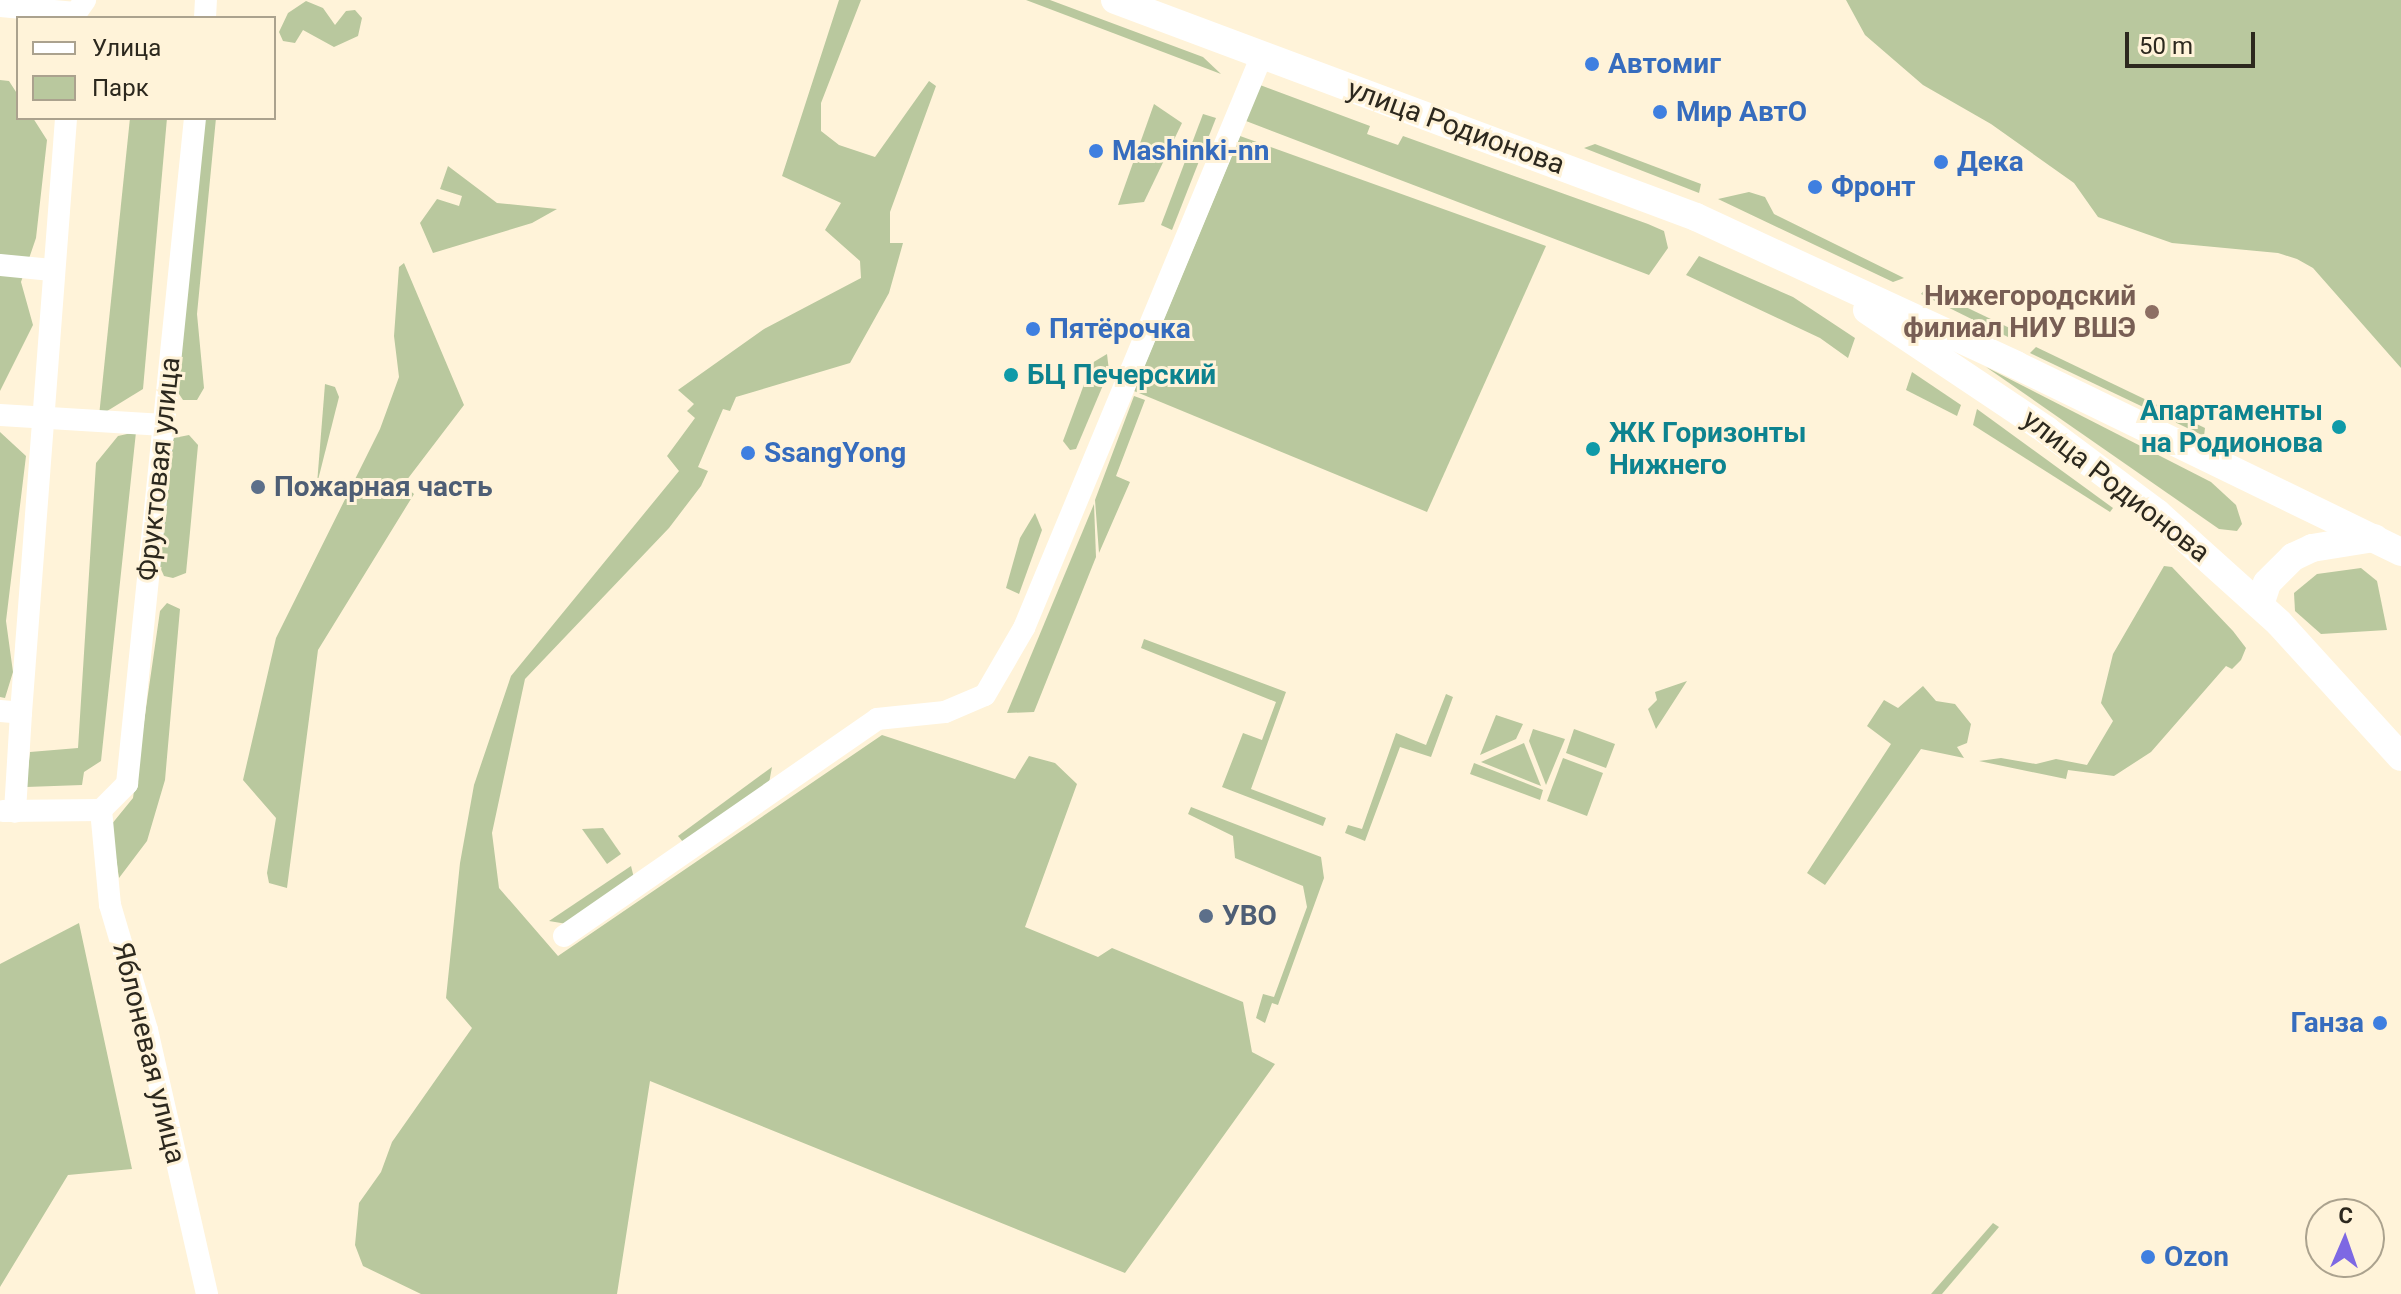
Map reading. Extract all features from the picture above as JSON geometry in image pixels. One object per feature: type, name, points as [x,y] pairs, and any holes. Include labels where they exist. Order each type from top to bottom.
[{"type":"main road","name":"улица Родионова","points":[[1115,0],[1571,168],[1793,260],[2401,552]]},
{"type":"main road","name":"улица Родионова","points":[[1793,260],[2046,430],[2157,513],[2260,605],[2401,757]]},
{"type":"main road","points":[[2260,605],[2267,583],[2293,557],[2312,548],[2374,538]]},
{"type":"street","points":[[0,6],[76,13],[85,0]]},
{"type":"street","points":[[564,936],[877,719],[945,712],[985,695],[1024,628],[1262,55]]},
{"type":"street","points":[[66,120],[10,712],[7,812],[101,810]]},
{"type":"street","name":"Фруктовая улица","points":[[101,810],[127,784],[195,120]]},
{"type":"street","points":[[0,265],[52,270]]},
{"type":"street","points":[[0,415],[164,425]]},
{"type":"street","name":"Яблоневая улица","points":[[101,810],[110,905],[147,1030],[207,1294]]},
{"type":"green space","points":[[839,0],[861,0],[821,103],[821,131],[839,145],[875,157],[929,81],[936,86],[890,212],[890,243],[903,243],[889,293],[850,363],[736,397],[730,411],[723,409],[698,467],[708,471],[701,486],[669,528],[525,679],[492,833],[499,888],[558,956],[882,735],[1015,779],[1029,756],[1055,763],[1077,784],[1025,927],[1098,957],[1112,948],[1243,1002],[1252,1052],[1275,1064],[1125,1273],[650,1081],[617,1294],[421,1294],[363,1266],[355,1245],[359,1203],[381,1172],[392,1142],[472,1028],[446,998],[460,863],[474,785],[511,676],[679,471],[667,456],[695,418],[687,411],[694,404],[678,390],[764,329],[861,278],[860,261],[825,230],[841,203],[782,176]]},
{"type":"green space","points":[[1026,0],[1050,0],[1203,57],[1221,74]]},
{"type":"green space","points":[[1846,0],[2401,0],[2401,368],[2313,268],[2297,259],[2278,253],[2172,243],[2098,217],[2074,183],[1991,124],[1923,85],[1865,35]]},
{"type":"green space","points":[[306,1],[323,8],[335,25],[346,11],[355,10],[362,18],[358,36],[334,47],[303,30],[295,43],[283,41],[279,32],[288,13]]},
{"type":"green space","points":[[0,80],[9,81],[16,92],[16,120],[34,120],[47,140],[36,238],[21,282],[33,325],[0,391]]},
{"type":"green space","points":[[1260,85],[1370,126],[1367,134],[1398,145],[1403,136],[1648,224],[1664,231],[1668,248],[1649,275],[1246,121]]},
{"type":"green space","points":[[1154,104],[1182,123],[1144,202],[1118,205]]},
{"type":"green space","points":[[1203,114],[1216,118],[1172,230],[1161,225]]},
{"type":"green space","points":[[130,120],[167,120],[143,389],[99,416]]},
{"type":"green space","points":[[201,120],[216,120],[197,314],[204,388],[197,400],[183,400],[177,391]]},
{"type":"green space","points":[[1240,136],[1546,246],[1427,512],[1134,391]]},
{"type":"green space","points":[[1595,144],[1701,184],[1699,193],[1584,148]]},
{"type":"green space","points":[[448,166],[497,203],[557,209],[532,223],[433,253],[420,223],[437,199],[459,206],[462,196],[440,189]]},
{"type":"green space","points":[[1749,192],[1765,197],[1774,214],[1904,278],[1893,282],[1718,199]]},
{"type":"green space","points":[[1699,256],[1793,297],[1855,338],[1848,358],[1820,338],[1686,275]]},
{"type":"green space","points":[[404,263],[464,405],[403,485],[414,494],[318,650],[287,888],[269,883],[267,873],[276,818],[243,780],[276,638],[380,429],[399,377],[394,336],[399,267]]},
{"type":"green space","points":[[1926,288],[2018,332],[2018,337],[2014,340],[1921,294]]},
{"type":"green space","points":[[2036,347],[2205,428],[2204,436],[2030,353]]},
{"type":"green space","points":[[1107,354],[1109,371],[1076,449],[1070,450],[1063,441],[1092,363]]},
{"type":"green space","points":[[1986,367],[2211,482],[2236,505],[2242,524],[2237,531],[2219,529]]},
{"type":"green space","points":[[1912,372],[1961,405],[1957,416],[1906,390]]},
{"type":"green space","points":[[325,384],[335,387],[339,397],[317,484]]},
{"type":"green space","points":[[1134,396],[1145,400],[1116,476],[1130,482],[1099,553],[1095,500]]},
{"type":"green space","points":[[1977,409],[2113,508],[2110,512],[1973,425]]},
{"type":"green space","points":[[0,432],[26,456],[6,621],[13,672],[5,698],[0,697]]},
{"type":"green space","points":[[136,432],[101,761],[84,772],[82,785],[26,787],[30,752],[78,748],[96,463],[118,436]]},
{"type":"green space","points":[[189,435],[198,445],[186,573],[173,578],[164,576],[160,567],[171,445],[174,438]]},
{"type":"green space","points":[[1094,504],[1096,557],[1034,712],[1007,713]]},
{"type":"green space","points":[[1035,513],[1042,530],[1019,594],[1006,588],[1020,538]]},
{"type":"green space","points":[[2164,566],[2172,567],[2233,631],[2246,648],[2241,660],[2232,669],[2226,666],[2151,752],[2114,776],[2068,770],[2066,779],[1979,761],[2001,758],[2036,764],[2056,759],[2087,765],[2113,721],[2101,703],[2113,654]]},
{"type":"green space","points":[[2361,568],[2377,581],[2387,630],[2321,634],[2295,611],[2294,593],[2317,574]]},
{"type":"green space","points":[[167,603],[180,609],[165,780],[147,841],[119,878],[111,825],[133,798],[160,611]]},
{"type":"green space","points":[[1144,639],[1286,692],[1251,789],[1326,818],[1323,826],[1222,787],[1243,733],[1262,740],[1276,702],[1141,648]]},
{"type":"green space","points":[[1687,681],[1656,729],[1648,709],[1657,700],[1655,692]]},
{"type":"green space","points":[[1923,686],[1936,701],[1955,704],[1971,724],[1967,743],[1957,747],[1964,758],[1921,749],[1825,885],[1807,873],[1891,744],[1867,726],[1884,700],[1898,708]]},
{"type":"green space","points":[[1446,694],[1453,697],[1431,757],[1400,747],[1365,841],[1345,833],[1348,825],[1362,829],[1396,733],[1426,745]]},
{"type":"green space","points":[[1496,715],[1523,724],[1516,739],[1480,755]]},
{"type":"green space","points":[[1533,729],[1565,739],[1546,785],[1529,741]]},
{"type":"green space","points":[[1574,729],[1615,744],[1606,768],[1566,753]]},
{"type":"green space","points":[[1524,743],[1541,786],[1481,762]]},
{"type":"green space","points":[[1563,758],[1603,773],[1587,816],[1547,801]]},
{"type":"green space","points":[[1474,763],[1543,790],[1540,800],[1470,774]]},
{"type":"green space","points":[[772,767],[769,783],[683,842],[678,836]]},
{"type":"green space","points":[[1191,807],[1321,857],[1324,878],[1278,1005],[1272,1003],[1265,1023],[1256,1018],[1263,994],[1274,997],[1307,907],[1303,886],[1235,858],[1233,836],[1188,814]]},
{"type":"green space","points":[[603,828],[621,854],[607,864],[582,829]]},
{"type":"green space","points":[[631,866],[634,878],[567,924],[549,921]]},
{"type":"green space","points":[[79,923],[132,1169],[68,1175],[0,1287],[0,964]]},
{"type":"green space","points":[[1993,1223],[1999,1227],[1942,1294],[1931,1294]]},
{"type":"place","name":"Автомиг","points":[[1592,64]]},
{"type":"place","name":"Мир АвтО","points":[[1660,112]]},
{"type":"place","name":"Mashinki-nn","points":[[1096,151]]},
{"type":"place","name":"Дека","points":[[1941,162]]},
{"type":"place","name":"Фронт","points":[[1815,187]]},
{"type":"place","name":"Нижегородский филиал НИУ ВШЭ","points":[[2152,312]]},
{"type":"place","name":"Пятёрочка","points":[[1033,329]]},
{"type":"place","name":"БЦ Печерский","points":[[1011,375]]},
{"type":"place","name":"Апартаменты на Родионова","points":[[2339,427]]},
{"type":"place","name":"ЖК Горизонты Нижнего","points":[[1593,449]]},
{"type":"place","name":"SsangYong","points":[[748,453]]},
{"type":"place","name":"Пожарная часть","points":[[258,487]]},
{"type":"place","name":"УВО","points":[[1206,916]]},
{"type":"place","name":"Ганза","points":[[2380,1023]]},
{"type":"place","name":"Ozon","points":[[2148,1257]]}]
